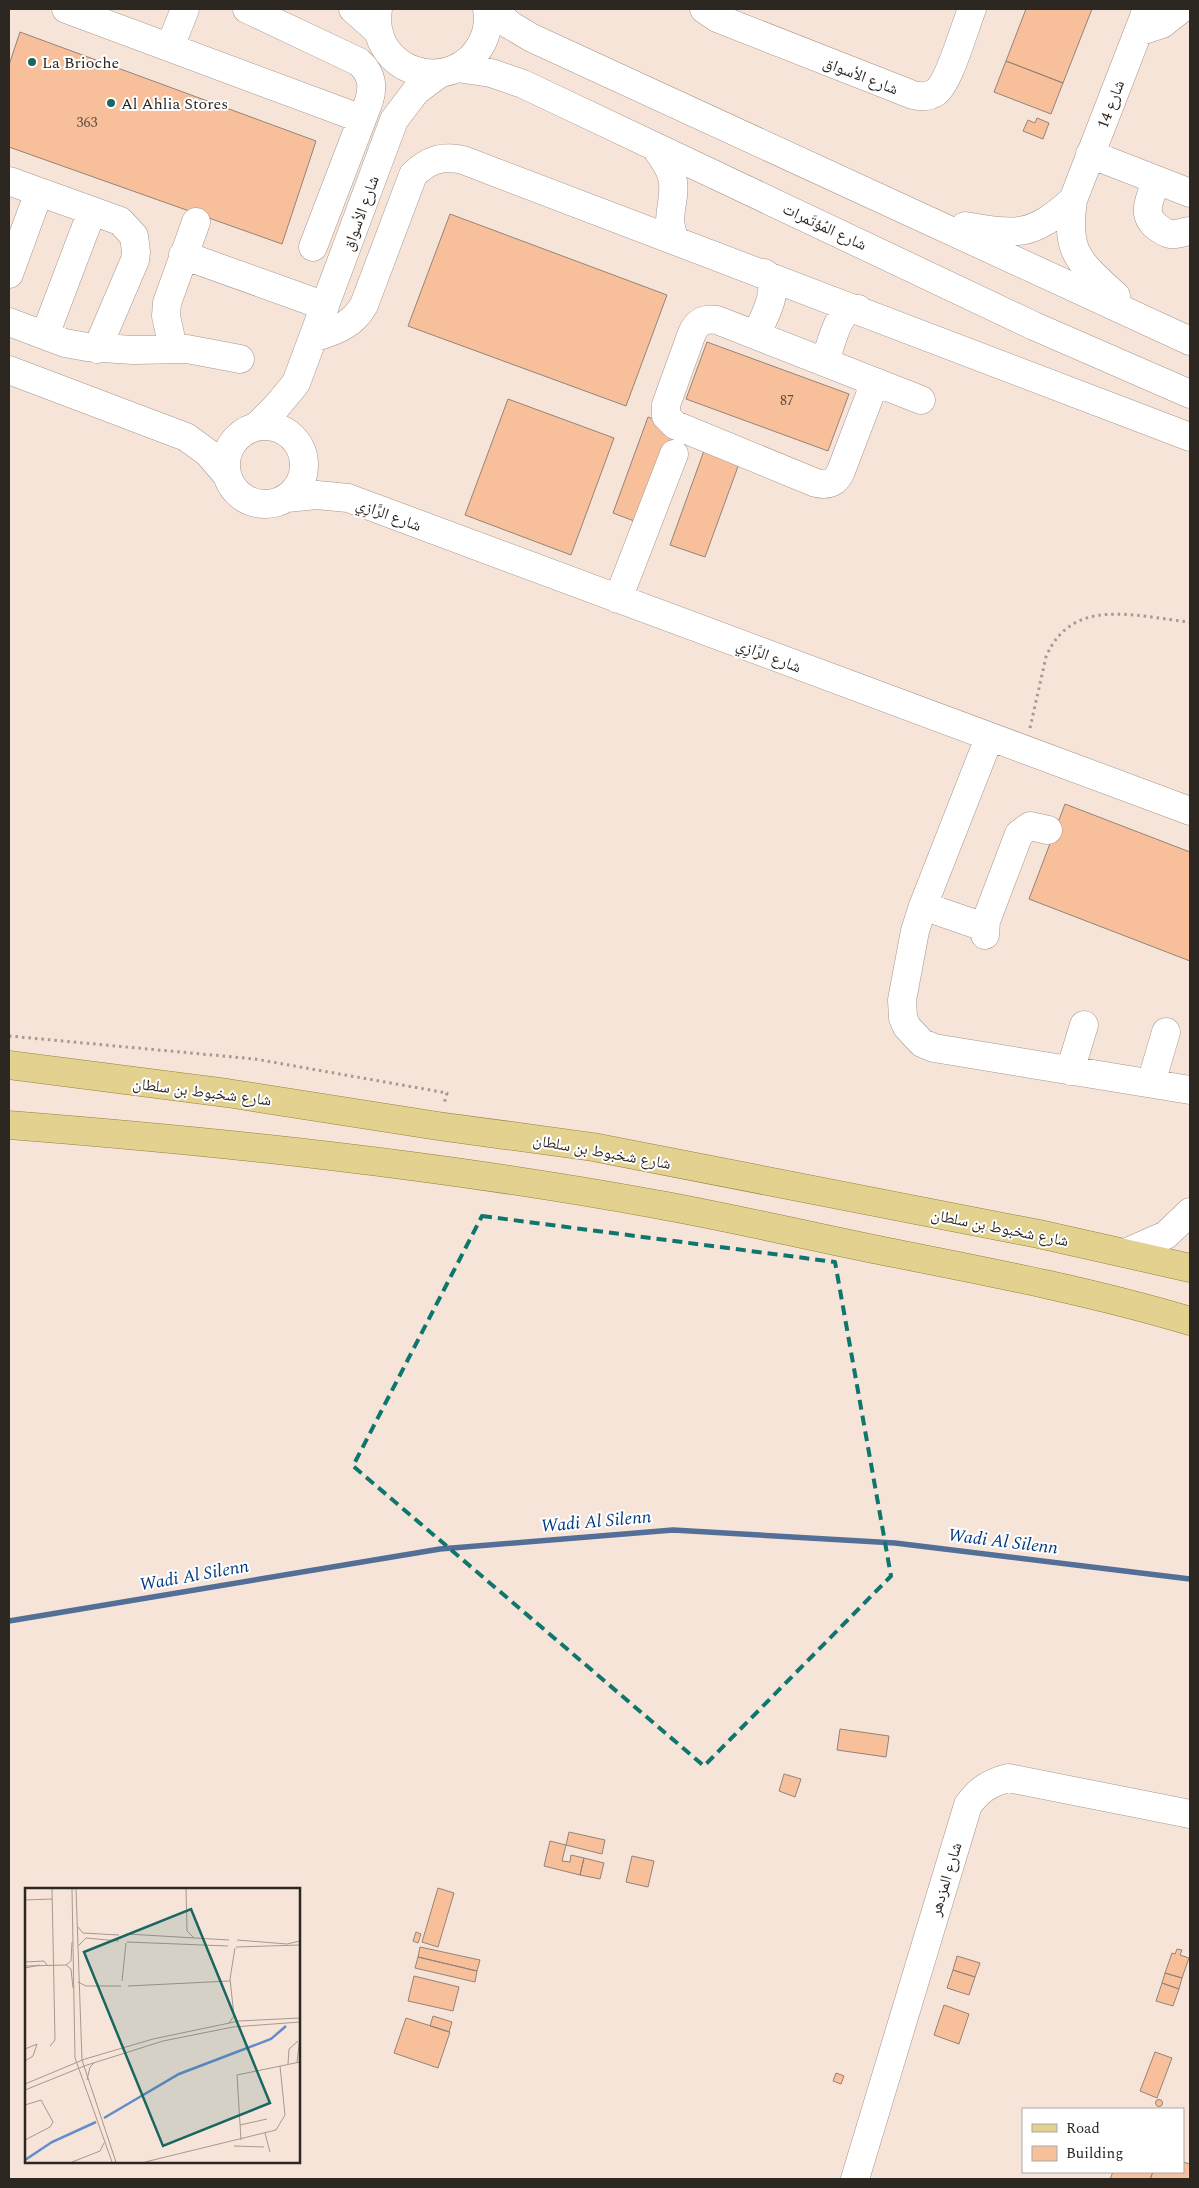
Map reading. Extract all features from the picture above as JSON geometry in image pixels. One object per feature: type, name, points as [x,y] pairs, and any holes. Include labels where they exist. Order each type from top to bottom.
[{"type":"main road","name":"شارع شخبوط بن سلطان","points":[[9,1065],[315,1106],[438,1126],[593,1147],[1125,1253],[1190,1268]]},
{"type":"main road","points":[[9,1125],[329,1155],[570,1190],[743,1220],[996,1273],[1142,1307],[1190,1321]]},
{"type":"street","points":[[66,9],[362,119]]},
{"type":"street","points":[[170,48],[185,9]]},
{"type":"street","points":[[247,9],[358,62],[370,75],[372,92],[313,247]]},
{"type":"street","points":[[353,9],[382,31]]},
{"type":"street","name":"شارع الأسواق","points":[[300,449],[295,413],[296,383],[394,120],[416,91],[448,71],[469,61],[484,39],[488,26],[487,9]]},
{"type":"street","points":[[493,9],[510,25],[532,38],[931,220],[1190,341]]},
{"type":"street","name":"شارع الأسواق","points":[[704,9],[717,18],[922,97],[930,95],[942,86],[972,9]]},
{"type":"street","points":[[1142,20],[1162,24],[1181,9]]},
{"type":"street","name":"شارع 14","points":[[1135,314],[1088,271],[1075,253],[1070,233],[1073,200],[1142,20]]},
{"type":"street","name":"شارع المُؤتَمرات","points":[[382,31],[411,70],[425,74],[448,71],[506,77],[1034,326],[1190,394]]},
{"type":"street","name":"شارع الأسواق","points":[[382,31],[396,83],[394,120]]},
{"type":"street","points":[[654,146],[672,177],[673,195],[668,219],[675,239]]},
{"type":"street","points":[[1090,154],[1190,194]]},
{"type":"street","points":[[313,338],[341,329],[358,315],[364,305],[413,175],[423,165],[435,159],[449,157],[463,160],[675,239],[1190,436]]},
{"type":"street","points":[[1157,180],[1146,209],[1150,220],[1156,227],[1169,233],[1190,230]]},
{"type":"street","points":[[9,181],[120,221],[134,236],[136,252],[97,349]]},
{"type":"street","points":[[9,274],[40,192]]},
{"type":"street","name":"شارع 14","points":[[931,220],[996,231],[1023,232],[1047,222],[1073,200]]},
{"type":"street","points":[[45,335],[92,211]]},
{"type":"street","points":[[173,348],[166,316],[167,303],[196,222]]},
{"type":"street","points":[[183,255],[325,306]]},
{"type":"street","points":[[756,335],[773,288],[771,279],[764,273]]},
{"type":"street","points":[[825,362],[842,316],[850,309],[858,309]]},
{"type":"street","points":[[875,382],[842,471],[835,482],[829,484],[816,483],[669,421],[666,416],[666,404],[692,333],[698,323],[710,319],[717,320],[921,400]]},
{"type":"street","points":[[9,322],[65,343],[97,349],[173,348],[202,351],[240,359]]},
{"type":"street","points":[[9,370],[186,437],[208,453],[226,474],[235,490],[250,502],[269,504],[286,498],[294,492],[303,474],[300,449],[280,429],[268,426],[186,437]]},
{"type":"street","name":"شارع الأسواق","points":[[248,430],[277,406],[296,383]]},
{"type":"street","points":[[226,474],[228,451],[233,441],[248,430]]},
{"type":"street","name":"شارع الرَّازِي","points":[[300,449],[324,477],[348,498]]},
{"type":"street","points":[[618,599],[674,454]]},
{"type":"street","name":"شارع الرَّازِي","points":[[286,498],[317,495],[348,498],[1024,751],[1190,811]]},
{"type":"street","points":[[990,738],[923,906],[916,931],[902,1000],[903,1018],[913,1036],[922,1044],[934,1048],[1190,1090]]},
{"type":"street","points":[[923,906],[984,931],[1019,834],[1030,826],[1048,830]]},
{"type":"street","points":[[1070,1071],[1084,1025]]},
{"type":"street","points":[[1151,1083],[1166,1032]]},
{"type":"street","points":[[1125,1253],[1166,1235],[1190,1212]]},
{"type":"street","name":"شارع المزدهر","points":[[854,2179],[968,1805],[978,1792],[992,1782],[1008,1778],[1190,1814]]},
{"type":"path","points":[[1024,751],[1046,657],[1050,646],[1066,627],[1076,621],[1099,614],[1190,622]]},
{"type":"path","points":[[9,1036],[255,1059],[447,1093],[438,1126]]},
{"type":"highlighted area","points":[[482,1216],[835,1262],[891,1576],[704,1766],[353,1466]]},
{"type":"building","points":[[1026,9],[1092,9],[1063,83],[1006,61]]},
{"type":"building","name":"Al Ahlia Stores","points":[[20,32],[316,141],[282,244],[9,147],[9,65]]},
{"type":"building","points":[[1006,61],[1063,83],[1051,114],[994,92]]},
{"type":"building","points":[[1037,118],[1049,123],[1043,139],[1023,131],[1028,120],[1035,123]]},
{"type":"building","points":[[450,214],[667,295],[626,406],[408,326]]},
{"type":"building","points":[[707,342],[849,394],[828,451],[686,399]]},
{"type":"building","points":[[508,399],[614,438],[571,555],[465,515]]},
{"type":"building","points":[[648,417],[677,428],[642,524],[613,513]]},
{"type":"building","points":[[705,448],[740,461],[705,557],[670,545]]},
{"type":"building","points":[[1065,804],[1190,852],[1190,961],[1029,899]]},
{"type":"building","points":[[840,1729],[889,1736],[886,1757],[837,1750]]},
{"type":"building","points":[[784,1774],[801,1779],[795,1797],[779,1791]]},
{"type":"building","points":[[569,1832],[605,1840],[602,1854],[566,1845]]},
{"type":"building","points":[[550,1841],[566,1845],[562,1861],[570,1862],[571,1855],[584,1858],[580,1875],[544,1866]]},
{"type":"building","points":[[632,1856],[654,1861],[648,1887],[626,1882]]},
{"type":"building","points":[[584,1858],[604,1863],[600,1879],[580,1875]]},
{"type":"building","points":[[438,1888],[454,1893],[438,1947],[422,1942]]},
{"type":"building","points":[[416,1932],[421,1934],[418,1943],[413,1941]]},
{"type":"building","points":[[420,1947],[480,1960],[477,1971],[418,1957]]},
{"type":"building","points":[[1177,1949],[1182,1950],[1180,1955],[1189,1958],[1182,1978],[1165,1973],[1172,1953],[1175,1954]]},
{"type":"building","points":[[957,1956],[980,1963],[975,1977],[953,1970]]},
{"type":"building","points":[[418,1957],[477,1971],[475,1982],[415,1968]]},
{"type":"building","points":[[953,1970],[975,1977],[969,1995],[947,1988]]},
{"type":"building","points":[[1165,1973],[1182,1978],[1179,1989],[1162,1983]]},
{"type":"building","points":[[414,1976],[459,1987],[453,2011],[408,2001]]},
{"type":"building","points":[[1162,1983],[1179,1989],[1173,2006],[1156,2001]]},
{"type":"building","points":[[944,2005],[969,2014],[959,2044],[934,2035]]},
{"type":"building","points":[[433,2016],[452,2022],[449,2032],[430,2026]]},
{"type":"building","points":[[406,2018],[450,2032],[438,2068],[394,2053]]},
{"type":"building","points":[[1155,2052],[1172,2058],[1157,2098],[1140,2091]]},
{"type":"building","points":[[836,2073],[844,2076],[841,2084],[833,2081]]},
{"type":"building","points":[[1159,2099],[1163,2103],[1159,2107],[1155,2103]]},
{"type":"building","points":[[1184,2162],[1190,2164],[1190,2179],[1150,2179],[1153,2173],[1184,2173]]},
{"type":"building","points":[[1113,2173],[1153,2173],[1150,2179],[1110,2179]]},
{"type":"waterway","name":"Wadi Al Silenn","points":[[9,1621],[440,1549],[673,1530],[895,1543],[1190,1579]]},
{"type":"place","name":"La Brioche","points":[[32,62]]},
{"type":"place","name":"Al Ahlia Stores","points":[[111,103]]}]
